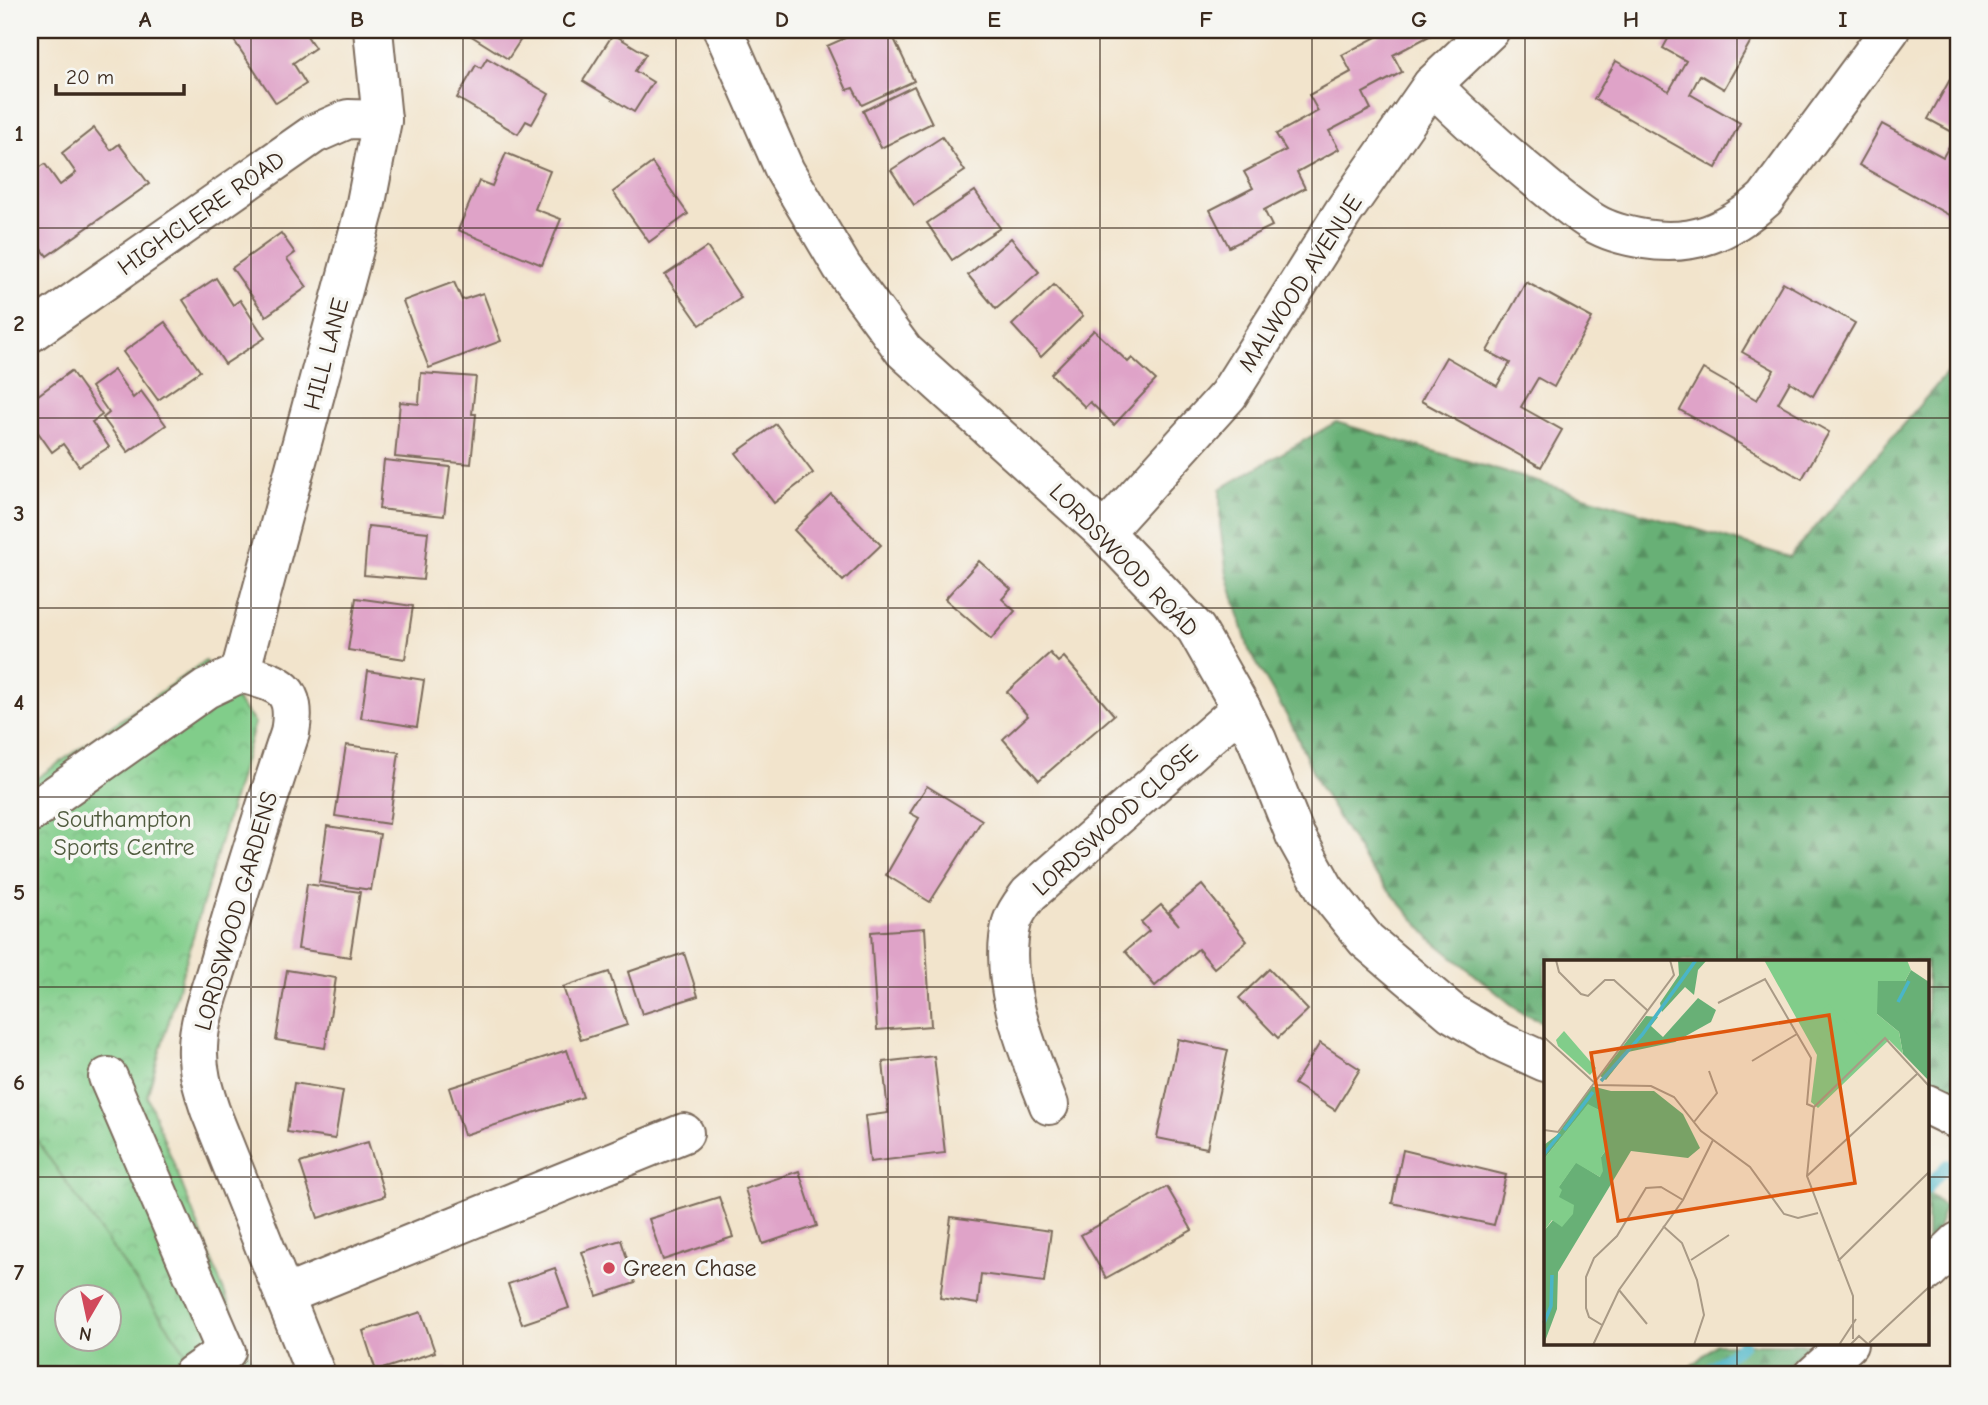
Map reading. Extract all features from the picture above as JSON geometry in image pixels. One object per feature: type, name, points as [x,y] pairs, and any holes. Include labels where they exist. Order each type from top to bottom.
[{"type":"street","name":"HILL LANE","points":[[240,673],[365,208],[382,120],[373,30]]},
{"type":"street","name":"LORDSWOOD ROAD","points":[[723,30],[786,171],[842,267],[904,351],[1104,532],[1196,629],[1241,708],[1295,835],[1325,889],[1366,940],[1452,1013],[1499,1041],[1544,1062]]},
{"type":"street","name":"MALWOOD AVENUE","points":[[1104,532],[1228,395],[1344,211],[1432,85],[1490,30]]},
{"type":"street","points":[[1432,85],[1496,146],[1568,205],[1596,224],[1624,236],[1689,241],[1744,218],[1765,199],[1890,30]]},
{"type":"street","name":"HIGHCLERE ROAD","points":[[30,333],[314,134],[348,119],[382,120]]},
{"type":"street","points":[[30,813],[206,689],[240,673]]},
{"type":"street","name":"LORDSWOOD GARDENS","points":[[240,673],[280,685],[290,697],[294,713],[207,1004],[198,1044],[198,1063],[201,1084],[210,1110],[316,1375]]},
{"type":"street","name":"LORDSWOOD CLOSE","points":[[1049,1105],[1028,1050],[1008,967],[1013,919],[1029,894],[1241,708]]},
{"type":"street","points":[[108,1077],[226,1351],[191,1375]]},
{"type":"street","points":[[1928,1105],[1958,1120]]},
{"type":"street","points":[[285,1295],[684,1133]]},
{"type":"street","points":[[1928,1271],[1958,1242]]},
{"type":"street","points":[[1814,1375],[1846,1346]]},
{"type":"green space","points":[[1958,360],[1958,1099],[1928,1083],[1928,960],[1544,960],[1544,1023],[1523,1014],[1432,940],[1367,865],[1318,784],[1292,725],[1249,650],[1227,574],[1220,526],[1220,489],[1336,422],[1790,557]]},
{"type":"green space","name":"Southampton Sports Centre","points":[[205,661],[255,723],[147,1096],[257,1375],[30,1375],[30,783]]},
{"type":"green space","points":[[30,1131],[187,1354],[156,1375],[30,1375]]},
{"type":"green space","points":[[1928,1192],[1945,1208],[1933,1242],[1928,1246]]},
{"type":"green space","points":[[1714,1346],[1808,1346],[1779,1375],[1426,1375],[1603,1372],[1689,1368]]},
{"type":"building","points":[[227,30],[303,30],[315,48],[293,63],[306,84],[276,103]]},
{"type":"building","points":[[462,30],[527,30],[508,59]]},
{"type":"building","points":[[863,30],[890,30],[914,81],[862,105],[853,88],[847,90],[827,46]]},
{"type":"building","points":[[1379,30],[1437,32],[1393,55],[1402,72],[1363,93],[1371,109],[1329,131],[1339,149],[1297,172],[1305,188],[1264,210],[1272,226],[1229,247],[1210,210],[1253,188],[1244,172],[1286,150],[1276,134],[1318,111],[1309,95],[1351,72],[1342,55],[1382,34]]},
{"type":"building","points":[[1673,30],[1757,30],[1724,89],[1700,75],[1690,94],[1740,123],[1716,168],[1594,99],[1616,61],[1669,91],[1686,61],[1663,48]]},
{"type":"building","points":[[613,34],[646,54],[635,71],[653,82],[634,112],[583,81]]},
{"type":"building","points":[[487,58],[549,94],[532,124],[526,121],[518,134],[457,98],[476,65],[481,68]]},
{"type":"building","points":[[1958,65],[1958,220],[1859,165],[1882,124],[1943,157],[1956,134],[1928,119]]},
{"type":"building","points":[[914,86],[932,123],[881,148],[863,111]]},
{"type":"building","points":[[94,128],[111,150],[119,144],[149,184],[47,256],[30,233],[30,174],[45,164],[60,185],[76,173],[62,153]]},
{"type":"building","points":[[942,137],[965,171],[914,205],[891,170]]},
{"type":"building","points":[[506,153],[550,171],[535,209],[561,219],[542,265],[458,230],[479,181],[492,186]]},
{"type":"building","points":[[652,163],[688,214],[649,242],[613,192]]},
{"type":"building","points":[[975,191],[1000,228],[952,260],[927,223]]},
{"type":"building","points":[[281,233],[295,253],[287,259],[307,287],[266,316],[232,268]]},
{"type":"building","points":[[1011,238],[1039,272],[996,309],[968,275]]},
{"type":"building","points":[[707,247],[741,298],[700,325],[665,275]]},
{"type":"building","points":[[216,278],[233,305],[240,300],[265,338],[225,364],[183,300]]},
{"type":"building","points":[[454,282],[462,300],[483,293],[501,341],[429,368],[403,301]]},
{"type":"building","points":[[1526,282],[1592,318],[1554,387],[1538,378],[1521,407],[1562,430],[1541,467],[1421,401],[1446,357],[1497,386],[1510,363],[1487,351]]},
{"type":"building","points":[[1783,282],[1855,323],[1813,396],[1790,382],[1778,403],[1829,432],[1802,479],[1680,410],[1703,369],[1757,400],[1774,370],[1742,352]]},
{"type":"building","points":[[1054,285],[1083,316],[1041,357],[1012,325]]},
{"type":"building","points":[[165,322],[200,371],[158,400],[123,352]]},
{"type":"building","points":[[1094,330],[1128,362],[1132,358],[1156,380],[1114,425],[1090,402],[1085,407],[1051,374]]},
{"type":"building","points":[[114,370],[133,398],[141,391],[166,425],[128,452],[103,418],[109,413],[91,387]]},
{"type":"building","points":[[71,371],[102,415],[92,422],[109,447],[79,466],[63,444],[52,452],[30,421],[30,401]]},
{"type":"building","points":[[421,373],[476,377],[472,414],[476,414],[471,464],[395,457],[400,402],[419,404]]},
{"type":"building","points":[[776,424],[813,473],[774,503],[736,453]]},
{"type":"building","points":[[384,460],[450,467],[444,516],[379,509]]},
{"type":"building","points":[[831,494],[881,545],[843,581],[794,530]]},
{"type":"building","points":[[368,526],[428,532],[423,580],[364,575]]},
{"type":"building","points":[[979,561],[1011,589],[1002,599],[1015,611],[991,639],[945,599]]},
{"type":"building","points":[[356,598],[413,606],[405,659],[348,650]]},
{"type":"building","points":[[1050,653],[1058,662],[1064,657],[1114,715],[1039,780],[1003,739],[1028,716],[1007,692]]},
{"type":"building","points":[[368,671],[424,680],[417,727],[361,718]]},
{"type":"building","points":[[346,745],[399,752],[389,824],[335,816]]},
{"type":"building","points":[[927,786],[982,820],[930,902],[886,875],[919,818],[910,813]]},
{"type":"building","points":[[327,826],[380,834],[371,890],[319,882]]},
{"type":"building","points":[[307,884],[360,892],[350,957],[298,949]]},
{"type":"building","points":[[1202,885],[1247,941],[1214,968],[1198,949],[1155,986],[1125,951],[1149,931],[1141,922],[1161,905],[1179,925],[1169,912]]},
{"type":"building","points":[[925,928],[931,1026],[877,1030],[871,932]]},
{"type":"building","points":[[684,953],[698,996],[642,1014],[628,972]]},
{"type":"building","points":[[1269,969],[1308,1010],[1278,1038],[1239,998]]},
{"type":"building","points":[[287,970],[336,978],[325,1048],[276,1040]]},
{"type":"building","points":[[609,972],[627,1025],[581,1040],[563,987]]},
{"type":"building","points":[[1178,1039],[1228,1050],[1207,1148],[1157,1138]]},
{"type":"building","points":[[1320,1043],[1360,1069],[1335,1110],[1294,1084]]},
{"type":"building","points":[[567,1050],[583,1097],[464,1135],[449,1088]]},
{"type":"building","points":[[934,1056],[945,1153],[870,1162],[865,1116],[888,1113],[883,1062]]},
{"type":"building","points":[[294,1083],[343,1091],[335,1139],[287,1132]]},
{"type":"building","points":[[368,1142],[385,1196],[318,1218],[300,1163]]},
{"type":"building","points":[[1403,1150],[1506,1175],[1494,1225],[1392,1203]]},
{"type":"building","points":[[799,1171],[817,1226],[763,1244],[745,1189]]},
{"type":"building","points":[[1167,1187],[1192,1230],[1106,1278],[1081,1235]]},
{"type":"building","points":[[719,1197],[733,1237],[663,1260],[649,1219]]},
{"type":"building","points":[[951,1217],[1051,1231],[1044,1282],[981,1274],[978,1304],[940,1298]]},
{"type":"building","name":"Green Chase","points":[[621,1240],[635,1283],[597,1296],[582,1252]]},
{"type":"building","points":[[555,1268],[569,1308],[522,1324],[508,1284]]},
{"type":"building","points":[[421,1312],[435,1352],[376,1371],[363,1331]]},
{"type":"building","points":[[447,1368],[449,1375],[427,1375]]},
{"type":"waterway","points":[[1928,1187],[1947,1165]]},
{"type":"waterway","points":[[1703,1375],[1740,1346]]},
{"type":"place","name":"Green Chase","points":[[609,1268]]}]
